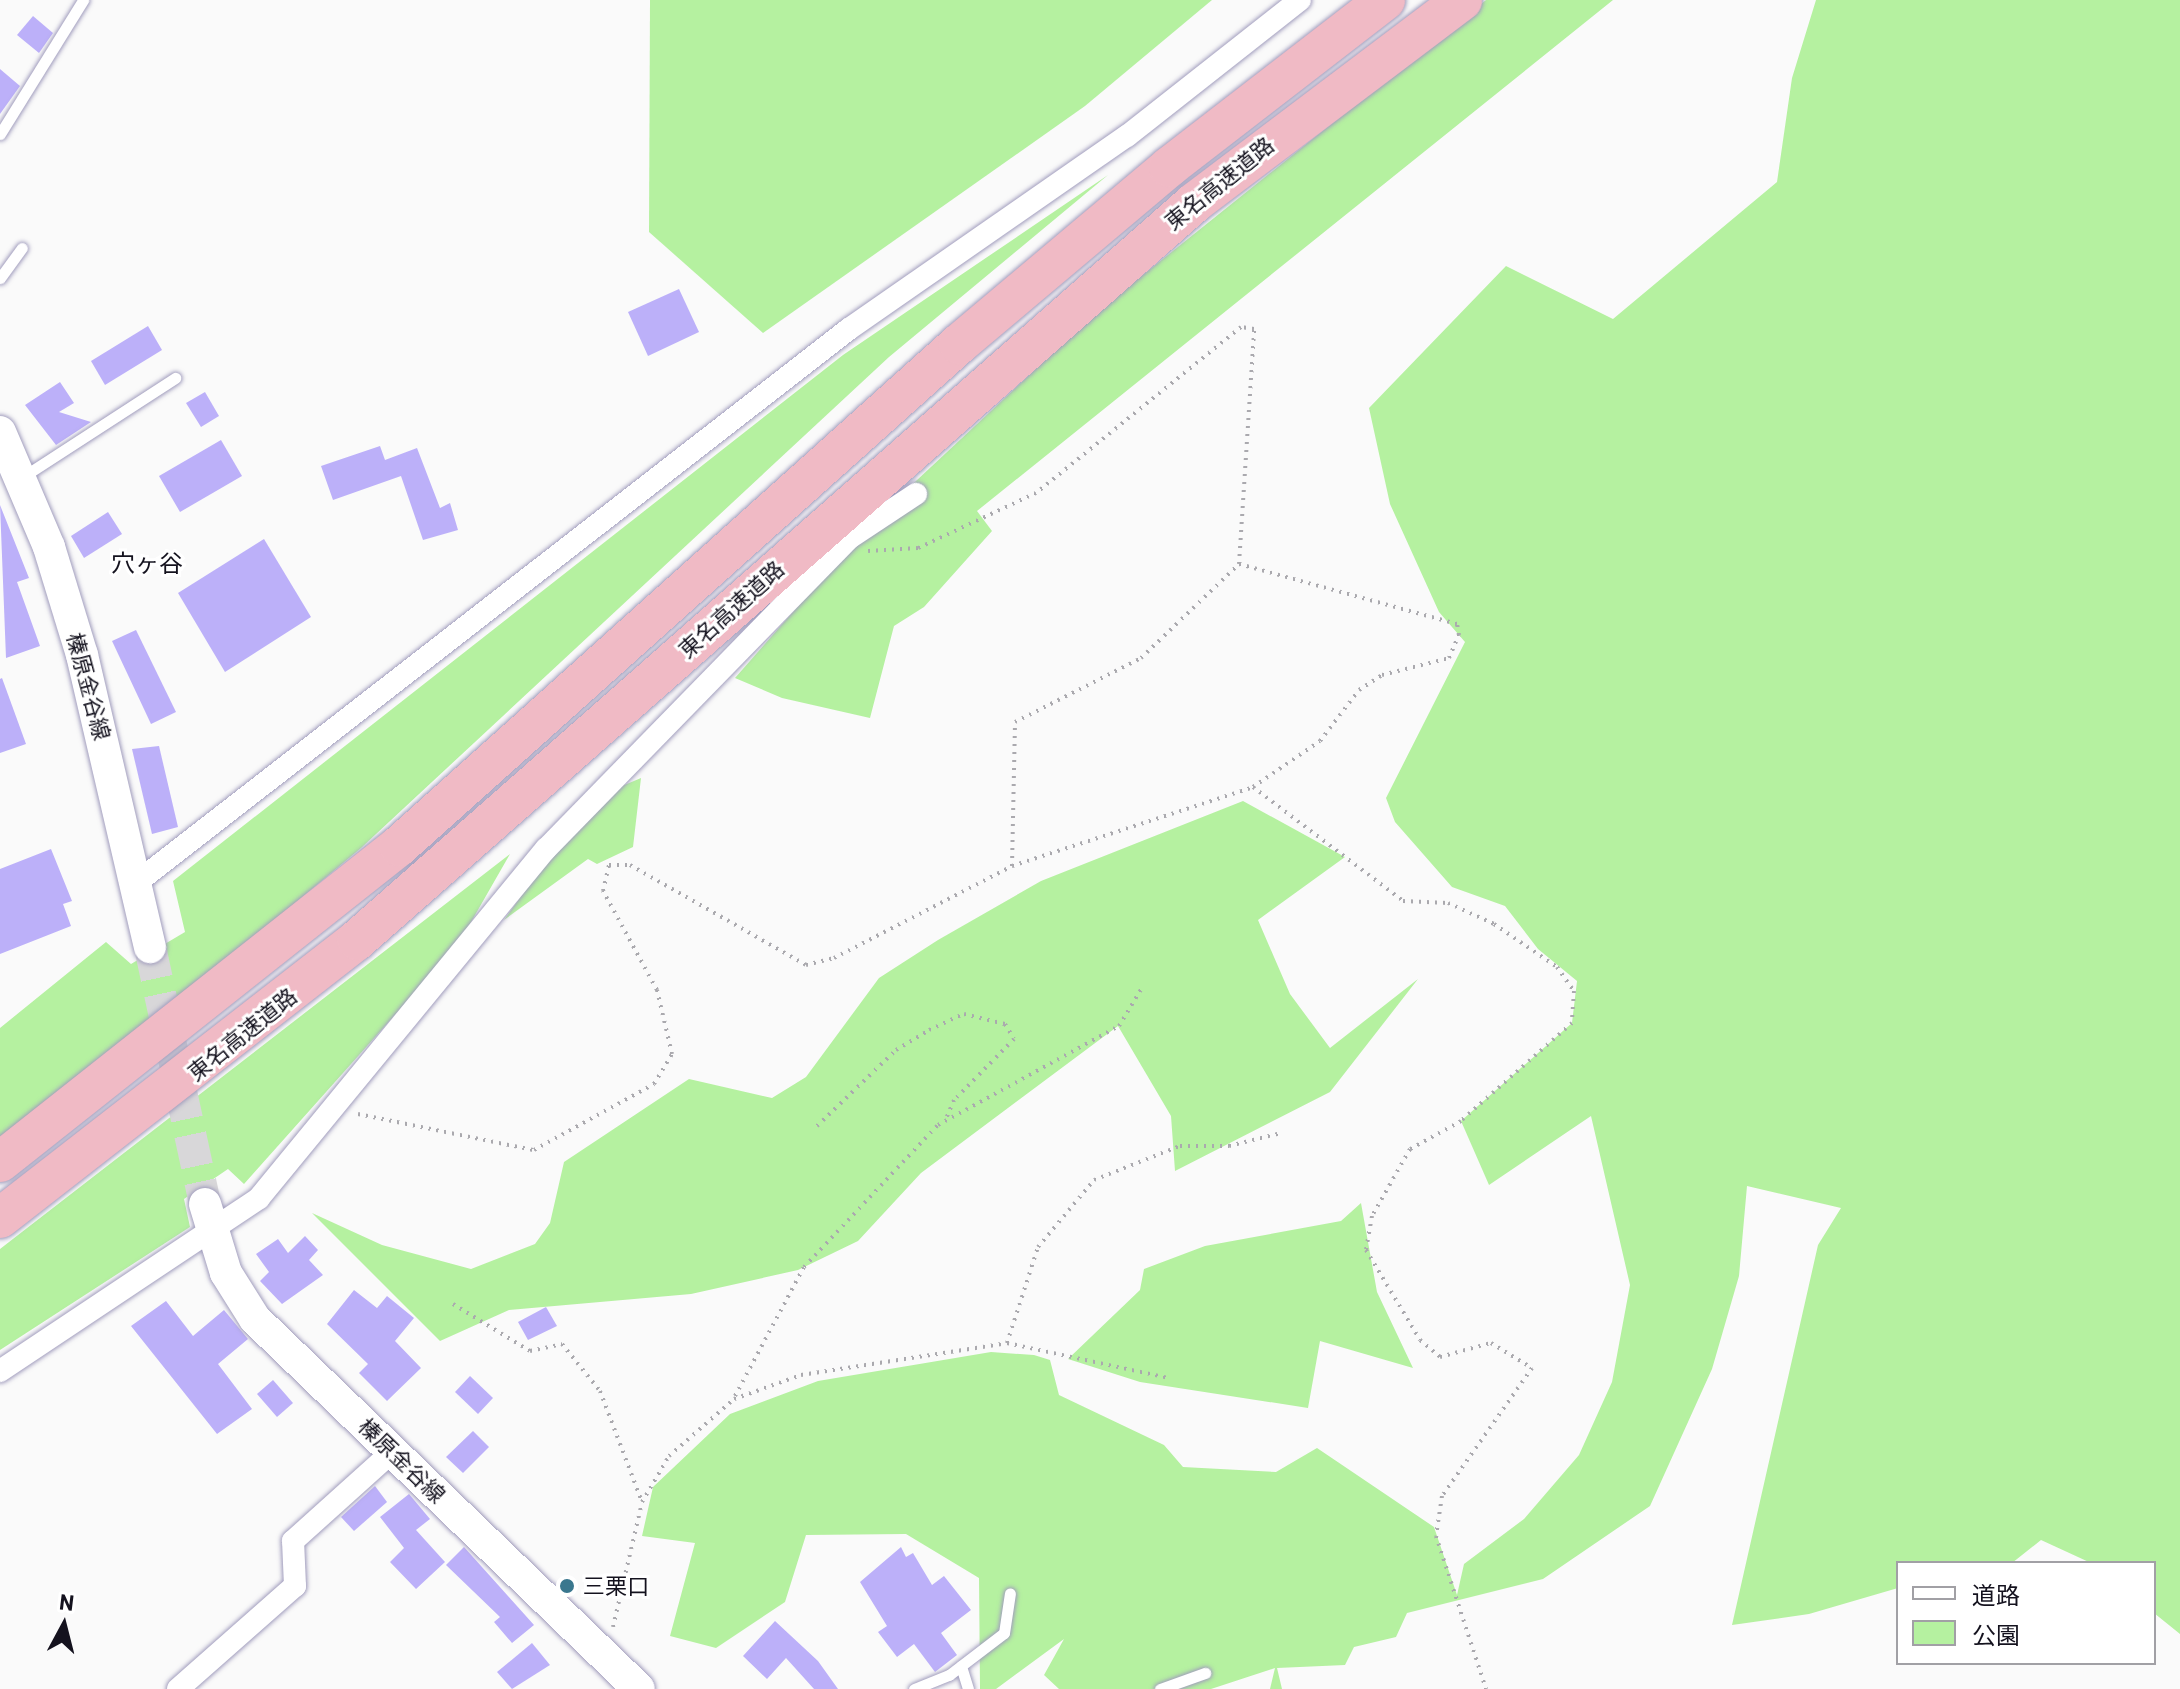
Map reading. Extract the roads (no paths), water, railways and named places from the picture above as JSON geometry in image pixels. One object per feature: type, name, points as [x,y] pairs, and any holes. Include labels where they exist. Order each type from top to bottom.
[{"type":"highway","name":"東名高速道路","points":[[0,1162],[343,894],[959,344],[1169,167],[1385,0]]},
{"type":"highway","name":"東名高速道路","points":[[0,1218],[357,940],[1194,203],[1462,0]]},
{"type":"main road","name":"榛原金谷線","points":[[0,432],[20,479],[82,655],[150,947]]},
{"type":"main road","name":"榛原金谷線","points":[[210,1219],[226,1273],[255,1319],[639,1689]]},
{"type":"street","points":[[136,883],[849,329],[1127,136],[1300,0]]},
{"type":"street","points":[[0,1371],[210,1219],[259,1198],[546,849],[843,544],[916,494]]},
{"type":"street","points":[[178,1689],[295,1586],[293,1541],[393,1451]]},
{"type":"lane","points":[[0,134],[83,0]]},
{"type":"lane","points":[[0,278],[22,248]]},
{"type":"lane","points":[[20,479],[175,378]]},
{"type":"lane","points":[[914,1689],[961,1666],[1004,1633],[1010,1593]]},
{"type":"lane","points":[[961,1666],[968,1689]]},
{"type":"lane","points":[[1160,1689],[1205,1673]]},
{"type":"tunnel","points":[[150,947],[205,1204]]},
{"type":"place","name":"三栗口","points":[[567,1586]]},
{"type":"district","name":"穴ヶ谷","points":[[147,563]]}]
